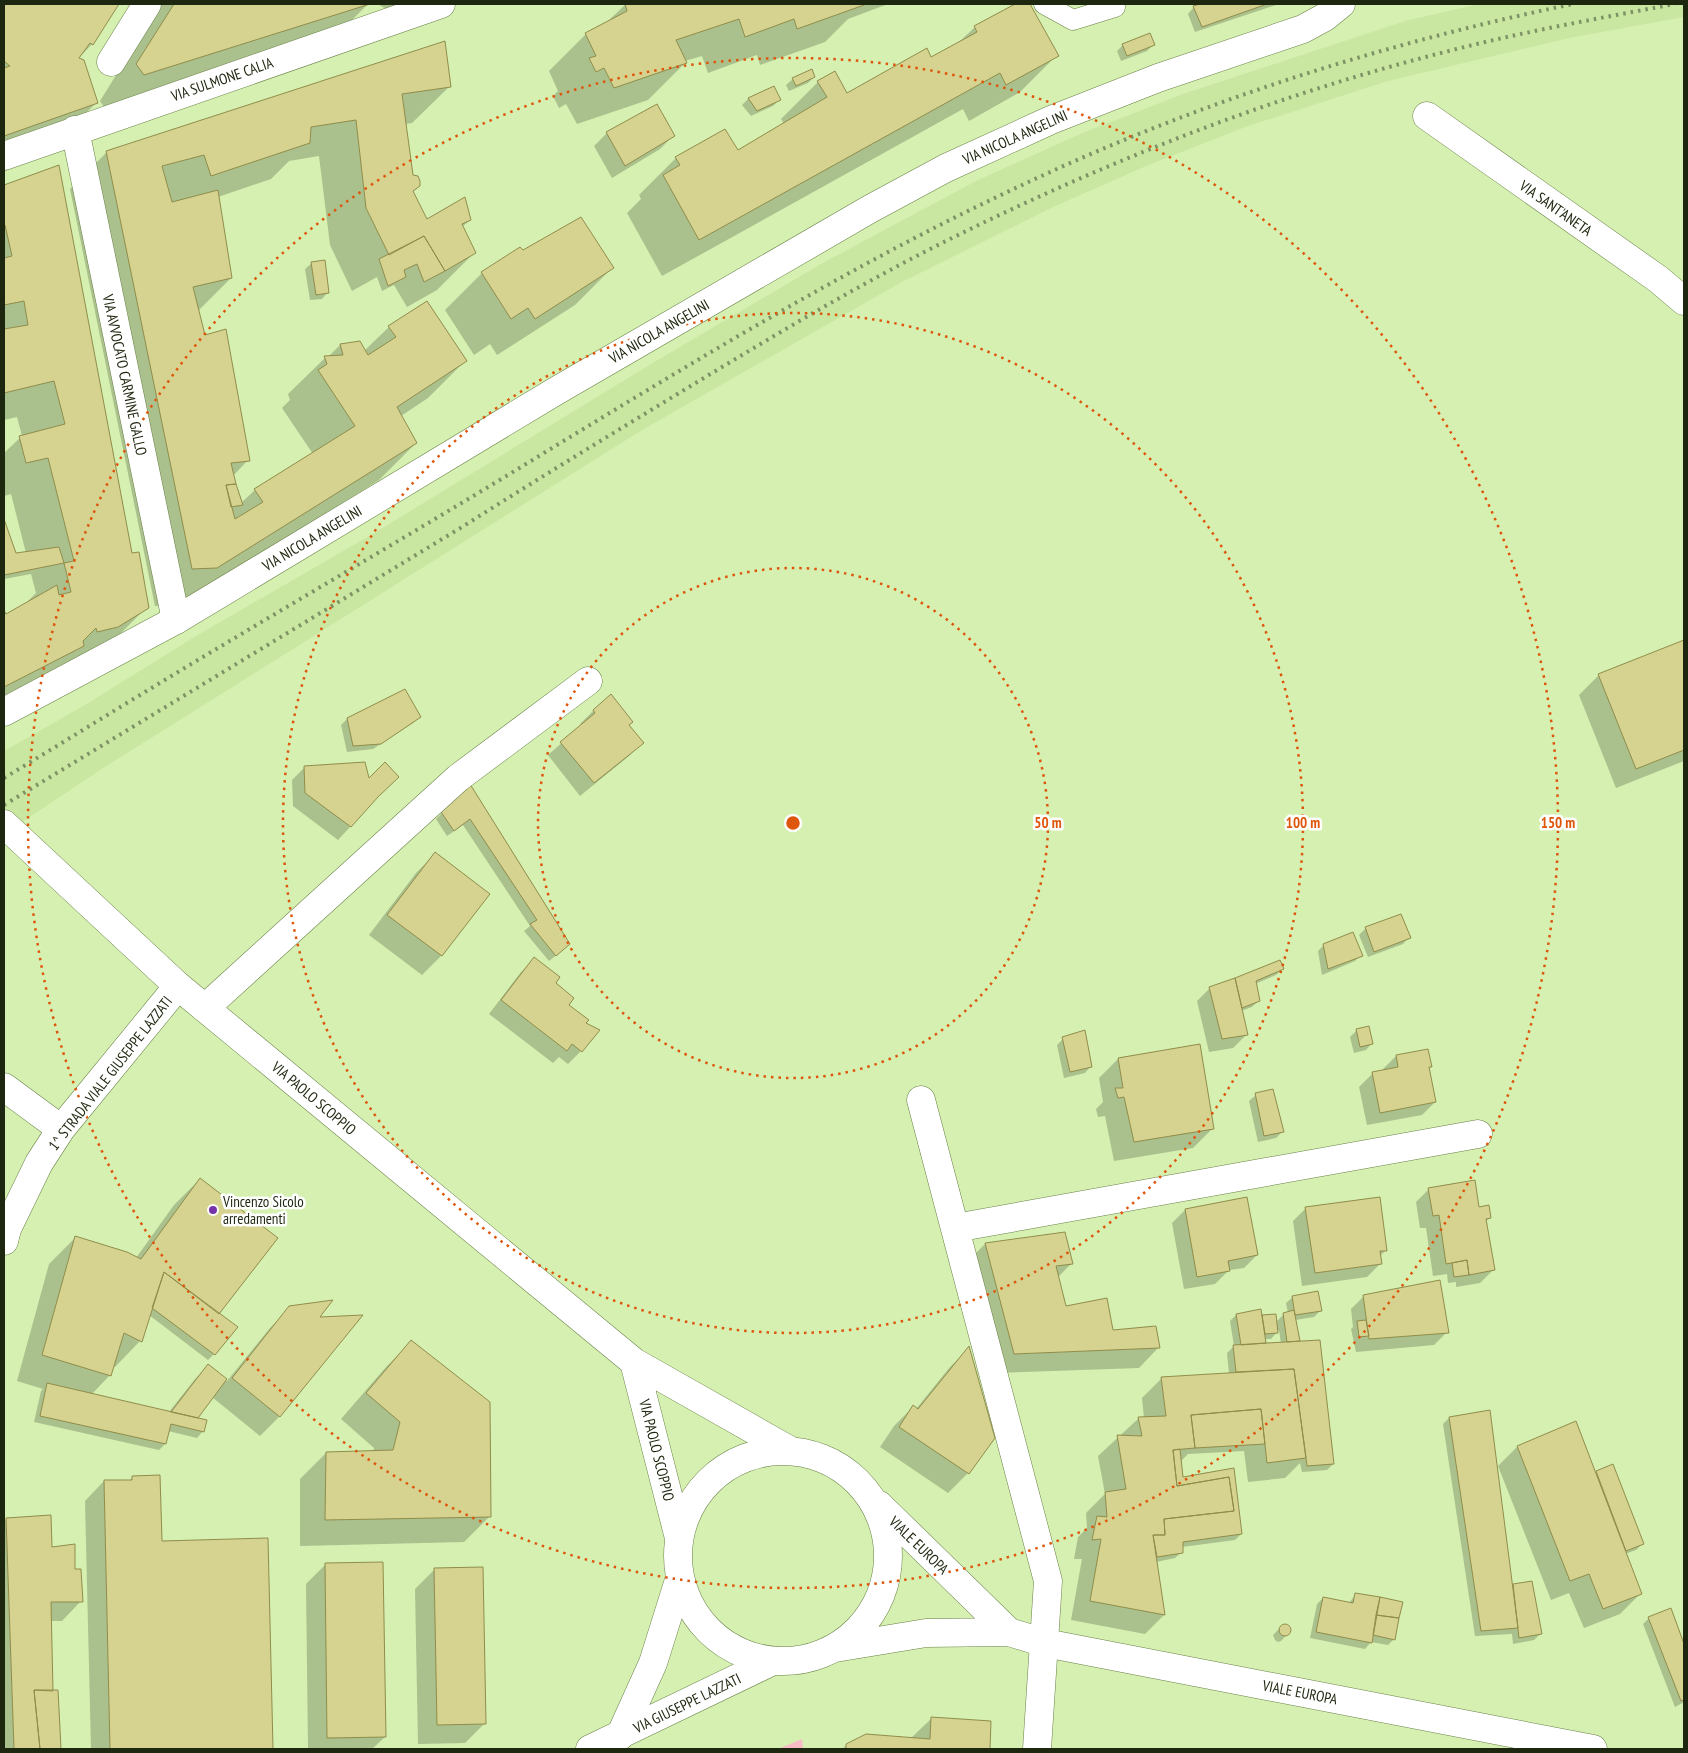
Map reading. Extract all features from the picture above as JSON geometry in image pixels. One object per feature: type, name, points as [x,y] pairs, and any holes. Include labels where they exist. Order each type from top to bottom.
[{"type":"street","points":[[111,62],[147,4]]},
{"type":"street","name":"VIA SULMONE CALIA","points":[[4,156],[441,4]]},
{"type":"street","name":"VIA NICOLA ANGELINI","points":[[4,712],[176,620],[556,391],[870,209],[946,168],[1051,120],[1158,78],[1303,29],[1325,17],[1341,4]]},
{"type":"street","name":"VIA SANT'ANETA","points":[[1427,116],[1658,280],[1684,301]]},
{"type":"street","name":"VIA AVVOCATO CARMINE GALLO","points":[[75,130],[176,620]]},
{"type":"street","points":[[205,1008],[458,778],[588,680]]},
{"type":"street","name":"VIA PAOLO SCOPPIO","points":[[4,824],[178,986],[634,1362],[791,1451]]},
{"type":"street","name":"1^ STRADA VIALE GIUSEPPE LAZZATI","points":[[4,1241],[7,1229],[39,1163],[61,1129],[178,986]]},
{"type":"street","points":[[4,1087],[61,1129]]},
{"type":"street","points":[[921,1100],[1048,1581],[1037,1749]]},
{"type":"street","points":[[955,1228],[1478,1134]]},
{"type":"street","name":"VIA PAOLO SCOPPIO","points":[[634,1362],[679,1538]]},
{"type":"street","points":[[791,1451],[823,1458],[851,1475],[873,1500],[886,1531],[888,1565],[880,1598],[861,1627],[835,1648],[805,1659],[773,1661],[740,1652],[712,1634],[691,1608],[680,1577],[679,1538],[689,1509],[707,1484],[731,1464],[760,1453],[791,1451]]},
{"type":"street","name":"VIALE EUROPA","points":[[873,1500],[1008,1632]]},
{"type":"street","name":"VIA GIUSEPPE LAZZATI","points":[[620,1736],[653,1663],[680,1577]]},
{"type":"street","name":"VIALE EUROPA","points":[[835,1648],[926,1633],[1008,1632],[1045,1643],[1548,1745],[1593,1749]]},
{"type":"street","name":"VIA GIUSEPPE LAZZATI","points":[[620,1736],[773,1661]]},
{"type":"street","points":[[590,1749],[620,1736]]},
{"type":"lane","points":[[1044,4],[1073,20],[1115,7]]},
{"type":"shaded area","points":[[1479,4],[1684,4],[1684,17],[1569,38],[1388,81],[1248,126],[1146,166],[1051,208],[900,283],[642,430],[100,770],[4,834],[4,751],[85,705],[196,636],[371,535],[656,361],[821,264],[976,181],[1080,134],[1183,94],[1405,21]]},
{"type":"shaded area","points":[[802,1739],[803,1749],[778,1749]]},
{"type":"building","points":[[4,4],[119,4],[93,45],[90,43],[79,58],[84,60],[98,103],[4,136],[4,68],[10,66],[4,61]]},
{"type":"building","points":[[174,4],[370,4],[144,75],[136,64]]},
{"type":"building","points":[[625,4],[864,5],[797,29],[794,19],[745,37],[739,19],[676,40],[687,63],[614,88],[604,68],[596,72],[589,58],[596,56],[585,33],[627,11]]},
{"type":"building","points":[[1015,4],[1030,4],[1059,56],[1006,85],[1000,73],[699,240],[663,175],[680,165],[675,157],[725,129],[738,150],[827,97],[817,81],[835,71],[847,93],[927,48],[931,57],[977,32],[974,26]]},
{"type":"building","points":[[1200,4],[1267,4],[1202,27],[1193,6]]},
{"type":"building","points":[[1150,33],[1155,45],[1127,56],[1122,44]]},
{"type":"building","points":[[445,41],[451,87],[402,94],[413,175],[418,176],[420,181],[420,186],[413,191],[427,219],[465,197],[471,220],[462,224],[476,253],[445,271],[424,236],[389,255],[366,208],[356,120],[311,127],[310,143],[211,176],[204,155],[162,166],[172,202],[218,190],[232,278],[193,287],[205,335],[226,329],[250,461],[231,463],[236,484],[226,485],[235,519],[263,502],[254,489],[355,426],[318,370],[327,364],[324,356],[343,355],[340,344],[360,341],[368,355],[396,337],[388,326],[427,301],[467,361],[397,407],[417,443],[217,568],[192,569],[106,151]]},
{"type":"building","points":[[812,69],[815,77],[796,86],[792,78]]},
{"type":"building","points":[[774,86],[781,100],[757,111],[748,98]]},
{"type":"building","points":[[657,104],[675,136],[625,166],[606,132]]},
{"type":"building","points":[[59,165],[132,553],[139,552],[149,608],[118,627],[97,632],[96,628],[83,641],[84,646],[4,687],[4,610],[6,614],[57,585],[59,595],[71,592],[64,563],[74,561],[48,458],[26,463],[19,436],[65,424],[54,381],[4,393],[4,329],[28,325],[24,301],[4,305],[4,258],[12,256],[4,225],[4,185]]},
{"type":"building","points":[[581,217],[614,268],[535,319],[528,308],[511,319],[481,272],[520,247],[523,250]]},
{"type":"building","points":[[424,236],[445,271],[424,282],[417,264],[404,270],[406,277],[388,286],[379,259]]},
{"type":"building","points":[[325,260],[329,293],[316,295],[311,262]]},
{"type":"building","points":[[236,484],[243,505],[231,507],[226,485]]},
{"type":"building","points":[[4,519],[16,553],[59,547],[64,563],[4,575]]},
{"type":"building","points":[[1684,640],[1684,750],[1636,769],[1598,674]]},
{"type":"building","points":[[405,689],[421,717],[381,744],[353,746],[347,718]]},
{"type":"building","points":[[611,694],[633,722],[629,725],[644,743],[594,783],[560,742],[595,713],[593,710]]},
{"type":"building","points":[[365,762],[369,778],[385,762],[399,777],[351,827],[305,793],[304,766]]},
{"type":"building","points":[[470,784],[570,944],[556,956],[530,924],[537,920],[470,819],[454,831],[441,812]]},
{"type":"building","points":[[435,852],[490,894],[442,956],[387,915]]},
{"type":"building","points":[[1401,914],[1411,938],[1374,952],[1365,927]]},
{"type":"building","points":[[1353,932],[1363,956],[1328,969],[1323,944]]},
{"type":"building","points":[[534,957],[560,977],[556,983],[574,998],[569,1005],[589,1020],[586,1023],[600,1030],[582,1052],[572,1044],[567,1051],[501,1000]]},
{"type":"building","points":[[1280,960],[1284,969],[1256,981],[1260,1001],[1242,1008],[1235,978]]},
{"type":"building","points":[[1235,978],[1248,1035],[1222,1039],[1209,987]]},
{"type":"building","points":[[1369,1026],[1373,1044],[1360,1047],[1356,1029]]},
{"type":"building","points":[[1085,1030],[1092,1067],[1070,1072],[1062,1037]]},
{"type":"building","points":[[1200,1044],[1214,1129],[1134,1142],[1124,1097],[1118,1098],[1115,1088],[1123,1088],[1118,1058]]},
{"type":"building","points":[[1428,1049],[1432,1067],[1429,1067],[1436,1102],[1380,1113],[1372,1072],[1398,1067],[1396,1055]]},
{"type":"building","points":[[1273,1089],[1284,1132],[1264,1136],[1255,1093]]},
{"type":"building","points":[[200,1178],[278,1238],[219,1314],[164,1272],[142,1342],[124,1333],[111,1376],[42,1355],[75,1236],[127,1252],[141,1259]]},
{"type":"building","points":[[1475,1180],[1479,1207],[1489,1205],[1491,1218],[1486,1219],[1495,1270],[1469,1275],[1467,1260],[1446,1264],[1439,1215],[1433,1216],[1428,1188]]},
{"type":"building","points":[[1247,1197],[1258,1255],[1228,1261],[1230,1271],[1197,1277],[1185,1209]]},
{"type":"building","points":[[1380,1197],[1387,1251],[1380,1251],[1382,1264],[1315,1273],[1305,1207]]},
{"type":"building","points":[[1065,1232],[1073,1264],[1056,1266],[1066,1306],[1107,1298],[1113,1330],[1156,1326],[1160,1348],[1014,1354],[985,1243]]},
{"type":"building","points":[[1467,1260],[1469,1275],[1454,1277],[1452,1263]]},
{"type":"building","points":[[164,1272],[238,1327],[215,1355],[152,1308]]},
{"type":"building","points":[[1440,1280],[1449,1333],[1369,1339],[1363,1295]]},
{"type":"building","points":[[1318,1291],[1322,1311],[1295,1315],[1292,1296]]},
{"type":"building","points":[[333,1300],[320,1317],[363,1315],[280,1417],[232,1378],[289,1306]]},
{"type":"building","points":[[1261,1309],[1266,1343],[1241,1345],[1236,1314]]},
{"type":"building","points":[[1294,1310],[1300,1341],[1287,1342],[1283,1313]]},
{"type":"building","points":[[1276,1314],[1278,1333],[1265,1334],[1262,1315]]},
{"type":"building","points":[[1366,1320],[1369,1336],[1359,1337],[1357,1321]]},
{"type":"building","points":[[411,1340],[490,1402],[491,1517],[325,1520],[326,1452],[393,1450],[400,1422],[366,1393]]},
{"type":"building","points":[[1320,1340],[1334,1464],[1307,1466],[1294,1369],[1236,1372],[1233,1345]]},
{"type":"building","points":[[969,1346],[995,1438],[969,1474],[899,1427],[913,1405],[918,1409]]},
{"type":"building","points":[[208,1364],[227,1379],[198,1418],[171,1412]]},
{"type":"building","points":[[1294,1369],[1306,1458],[1267,1463],[1261,1409],[1191,1415],[1195,1448],[1173,1450],[1177,1486],[1229,1477],[1234,1511],[1164,1519],[1165,1535],[1153,1535],[1165,1615],[1090,1601],[1101,1539],[1092,1540],[1097,1516],[1107,1517],[1105,1492],[1126,1489],[1117,1435],[1142,1436],[1138,1417],[1166,1416],[1161,1377]]},
{"type":"building","points":[[47,1383],[207,1420],[204,1432],[171,1424],[166,1444],[40,1416]]},
{"type":"building","points":[[1261,1409],[1265,1444],[1195,1448],[1191,1415]]},
{"type":"building","points":[[1490,1410],[1518,1628],[1481,1631],[1449,1417]]},
{"type":"building","points":[[1576,1421],[1642,1594],[1603,1609],[1589,1574],[1570,1581],[1517,1446]]},
{"type":"building","points":[[1180,1449],[1183,1477],[1234,1468],[1242,1534],[1183,1542],[1183,1553],[1157,1557],[1153,1535],[1165,1535],[1164,1519],[1234,1511],[1229,1477],[1177,1486],[1173,1450]]},
{"type":"building","points":[[1613,1464],[1644,1544],[1626,1551],[1596,1471]]},
{"type":"building","points":[[160,1475],[162,1541],[268,1538],[273,1749],[110,1749],[104,1480],[132,1480],[132,1476]]},
{"type":"building","points":[[51,1515],[52,1547],[75,1544],[75,1569],[81,1569],[83,1602],[51,1602],[53,1691],[34,1690],[40,1749],[14,1749],[6,1518]]},
{"type":"building","points":[[383,1562],[386,1737],[327,1738],[325,1563]]},
{"type":"building","points":[[483,1567],[486,1724],[437,1725],[434,1568]]},
{"type":"building","points":[[1532,1581],[1542,1634],[1519,1638],[1513,1584]]},
{"type":"building","points":[[1355,1593],[1380,1597],[1372,1643],[1316,1632],[1323,1597],[1353,1603]]},
{"type":"building","points":[[1380,1597],[1403,1602],[1399,1618],[1376,1615]]},
{"type":"building","points":[[1671,1608],[1684,1644],[1684,1700],[1681,1701],[1648,1617]]},
{"type":"building","points":[[1376,1615],[1399,1618],[1395,1640],[1373,1635]]},
{"type":"building","points":[[1283,1624],[1287,1624],[1291,1630],[1287,1636],[1283,1636],[1279,1632],[1279,1628]]},
{"type":"building","points":[[34,1690],[58,1690],[61,1749],[40,1749]]},
{"type":"building","points":[[931,1717],[991,1721],[990,1749],[846,1749],[846,1744],[866,1734],[930,1739]]},
{"type":"railway","points":[[4,778],[727,342],[901,245],[960,215],[1086,156],[1222,102],[1291,78],[1431,37],[1573,4]]},
{"type":"railway","points":[[4,805],[749,351],[879,276],[976,226],[1129,158],[1228,119],[1304,93],[1420,58],[1498,39],[1675,4]]},
{"type":"place","name":"Vincenzo Sicolo arredamenti","points":[[213,1210]]}]
